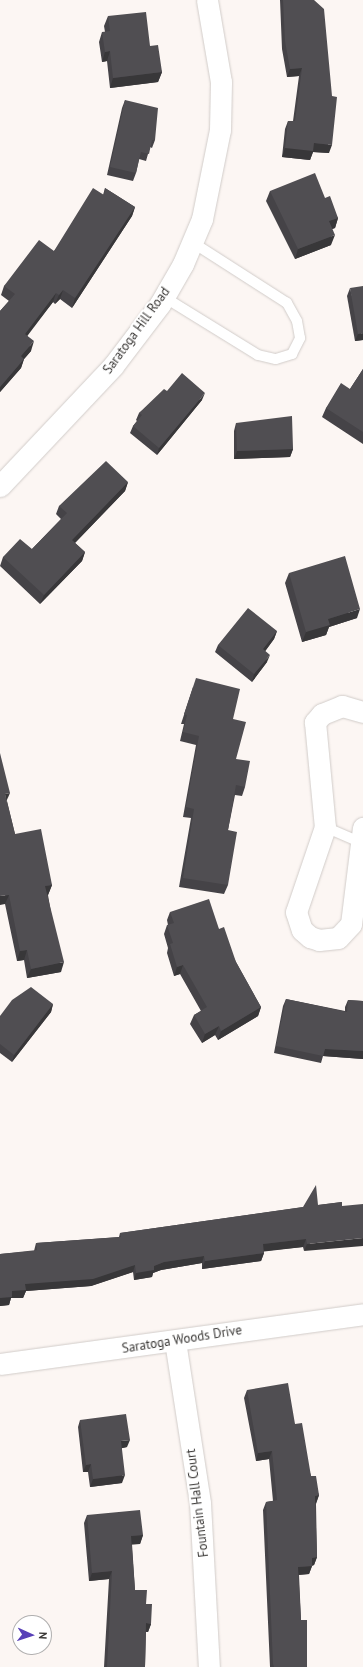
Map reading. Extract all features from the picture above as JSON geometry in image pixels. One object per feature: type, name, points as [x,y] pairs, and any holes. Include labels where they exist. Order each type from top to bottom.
[{"type":"street","name":"Saratoga Hill Road","points":[[0,486],[113,366],[164,297],[192,242],[214,174],[220,130],[221,82],[207,0]]},
{"type":"street","points":[[363,712],[353,707],[337,707],[322,714],[315,722],[325,827],[296,912],[302,930],[310,937],[319,940],[338,938],[351,924],[363,838]]},
{"type":"street","name":"Saratoga Woods Drive","points":[[0,1364],[363,1314]]},
{"type":"street","name":"Fountain Hall Court","points":[[175,1341],[200,1502],[209,1667]]},
{"type":"lane","points":[[164,297],[258,355],[276,359],[292,354],[300,338],[297,321],[287,304],[192,242]]},
{"type":"lane","points":[[325,827],[363,838]]},
{"type":"building","points":[[283,0],[314,0],[324,9],[332,96],[337,97],[332,145],[314,143],[313,151],[285,148],[288,121],[295,121],[302,68],[290,69],[285,41]]},
{"type":"building","points":[[146,12],[150,46],[158,45],[162,72],[113,78],[110,51],[105,52],[102,32],[110,31],[108,16]]},
{"type":"building","points":[[125,100],[158,108],[155,140],[152,140],[149,154],[141,152],[136,173],[110,167]]},
{"type":"building","points":[[315,173],[325,198],[330,196],[338,218],[329,221],[335,235],[298,249],[270,191]]},
{"type":"building","points":[[93,188],[104,195],[105,188],[135,207],[75,298],[63,290],[59,295],[56,293],[25,334],[34,341],[21,356],[24,359],[0,387],[0,311],[15,294],[4,286],[39,240],[54,251]]},
{"type":"building","points":[[363,286],[363,333],[358,334],[350,288]]},
{"type":"building","points":[[363,369],[363,432],[326,408],[341,383],[350,389]]},
{"type":"building","points":[[182,373],[205,393],[159,448],[133,426],[142,415],[139,413],[164,389],[167,391]]},
{"type":"building","points":[[292,416],[293,449],[237,451],[236,423]]},
{"type":"building","points":[[106,461],[128,482],[72,540],[85,552],[44,595],[3,557],[20,539],[32,549],[67,513],[59,506]]},
{"type":"building","points":[[345,556],[360,609],[328,619],[330,625],[306,632],[289,573]]},
{"type":"building","points":[[248,608],[277,631],[263,649],[270,655],[254,674],[218,645]]},
{"type":"building","points":[[196,678],[240,689],[233,719],[246,722],[236,759],[250,761],[245,787],[236,785],[228,830],[237,832],[228,885],[183,878],[194,809],[186,807],[199,736],[183,732],[187,715],[184,714]]},
{"type":"building","points":[[0,753],[10,793],[5,794],[15,834],[41,829],[52,885],[45,886],[64,962],[31,969],[27,950],[20,951],[9,895],[0,896]]},
{"type":"building","points":[[209,899],[219,929],[224,927],[236,962],[261,1007],[221,1031],[219,1026],[205,1034],[194,1015],[207,1007],[183,965],[177,967],[170,944],[173,943],[167,925],[174,923],[170,912]]},
{"type":"building","points":[[31,987],[53,1004],[14,1055],[0,1044],[0,1016],[12,1000]]},
{"type":"building","points":[[286,999],[347,1012],[348,1000],[363,1001],[363,1051],[325,1049],[323,1056],[276,1046]]},
{"type":"building","points":[[316,1185],[318,1205],[342,1202],[342,1206],[363,1204],[363,1238],[307,1244],[306,1239],[263,1244],[264,1253],[205,1261],[204,1256],[164,1262],[154,1266],[154,1270],[136,1273],[135,1265],[93,1279],[25,1284],[26,1290],[12,1291],[12,1297],[0,1298],[0,1254],[37,1250],[36,1243],[121,1237],[120,1233],[303,1207]]},
{"type":"building","points":[[288,1383],[295,1424],[302,1423],[311,1476],[316,1476],[319,1495],[315,1496],[317,1557],[312,1558],[312,1566],[298,1567],[301,1620],[307,1620],[307,1667],[274,1667],[273,1664],[266,1502],[277,1500],[272,1451],[258,1453],[247,1390]]},
{"type":"building","points":[[126,1414],[130,1440],[121,1441],[125,1475],[93,1479],[91,1464],[86,1465],[80,1420]]},
{"type":"building","points":[[140,1510],[143,1535],[131,1536],[135,1590],[147,1590],[146,1604],[152,1604],[151,1624],[146,1623],[145,1667],[107,1667],[112,1571],[92,1573],[87,1515]]}]
